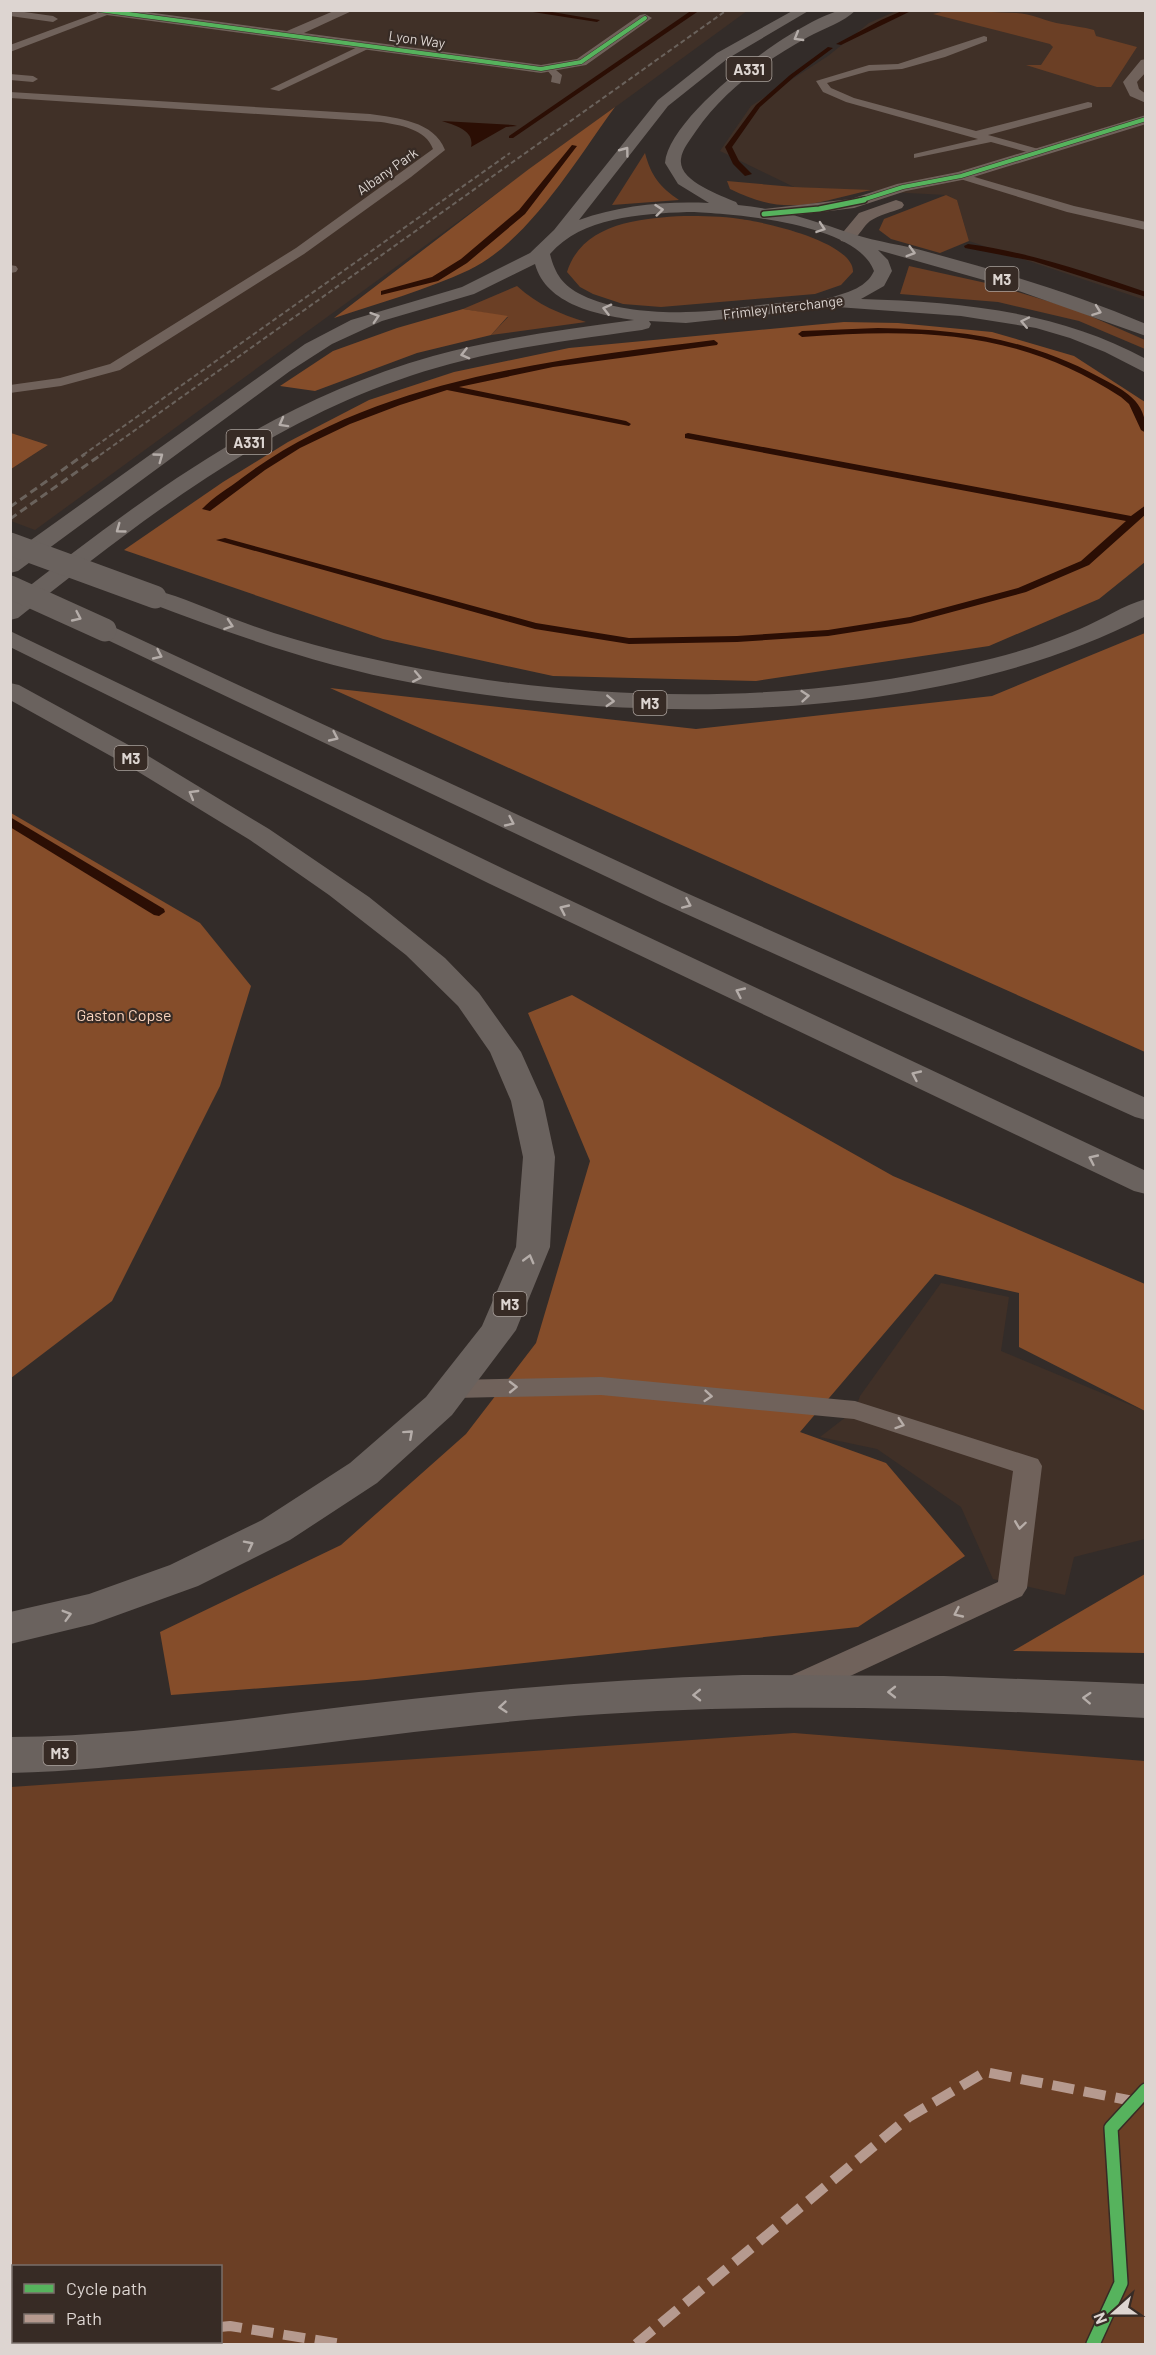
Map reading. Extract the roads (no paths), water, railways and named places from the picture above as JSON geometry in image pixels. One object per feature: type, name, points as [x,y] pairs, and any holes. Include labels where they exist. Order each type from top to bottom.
[{"type":"highway","name":"A331","points":[[561,232],[663,103],[722,56],[804,10]]},
{"type":"highway","name":"A331","points":[[746,211],[701,193],[687,183],[673,165],[673,156],[693,123],[741,75],[792,40],[850,10]]},
{"type":"highway","points":[[722,56],[742,31]]},
{"type":"highway","name":"Frimley Interchange","points":[[696,208],[746,211],[808,224],[850,238],[878,258],[884,271],[882,278],[873,288],[857,296],[833,303],[686,318],[620,312],[570,296],[547,277],[542,265],[541,253],[561,232],[600,220],[636,212],[696,208]]},
{"type":"highway","name":"M3","points":[[850,238],[895,248],[993,277],[1103,313],[1146,331]]},
{"type":"highway","name":"A331","points":[[10,566],[198,428],[322,342],[357,323],[470,289],[541,253]]},
{"type":"highway","name":"M3","points":[[833,303],[933,308],[1025,321],[1081,336],[1146,367]]},
{"type":"highway","name":"A331","points":[[10,613],[117,531],[218,460],[298,415],[336,398],[403,372],[467,353],[548,337],[686,318]]},
{"type":"highway","name":"M3","points":[[10,544],[267,637],[342,661],[463,686],[531,695],[658,703],[770,700],[920,682],[1043,651],[1093,633],[1146,606]]},
{"type":"highway","points":[[10,587],[672,897],[1146,1110]]},
{"type":"highway","points":[[10,638],[508,882],[1146,1184]]},
{"type":"highway","name":"M3","points":[[10,1628],[31,1625],[120,1600],[193,1571],[258,1541],[335,1495],[386,1455],[455,1389],[485,1352],[525,1273],[538,1221],[541,1198],[540,1168],[529,1104],[517,1072],[476,1009],[441,971],[396,931],[243,824],[14,692]]},
{"type":"highway","name":"M3","points":[[10,1755],[110,1750],[266,1735],[428,1714],[608,1697],[910,1692],[1146,1701]]},
{"type":"street","points":[[171,20],[195,10]]},
{"type":"street","points":[[288,36],[348,10]]},
{"type":"street","name":"Lyon Way","points":[[104,11],[532,69],[553,75],[581,62],[645,18]]},
{"type":"street","points":[[1146,63],[1130,82],[1130,89],[1146,99]]},
{"type":"street","points":[[764,214],[831,208],[903,187],[961,176],[1146,119]]},
{"type":"street","points":[[850,238],[865,217],[918,197],[961,176]]},
{"type":"lane","points":[[10,49],[104,11]]},
{"type":"lane","points":[[10,13],[53,19],[34,26]]},
{"type":"lane","points":[[984,39],[941,56],[898,67],[868,68],[821,81],[827,90],[850,100],[1038,152]]},
{"type":"lane","points":[[275,89],[366,46]]},
{"type":"lane","points":[[10,77],[33,79]]},
{"type":"lane","name":"Albany Park","points":[[10,389],[70,380],[115,367],[300,251],[439,150],[435,139],[422,130],[360,116],[29,96],[11,101]]},
{"type":"lane","points":[[976,135],[1088,105]]},
{"type":"lane","points":[[918,156],[993,139]]},
{"type":"lane","points":[[961,176],[1071,208],[1146,226]]},
{"type":"lane","points":[[455,1389],[601,1386],[855,1410],[1028,1466],[1012,1588],[785,1693]]},
{"type":"waterway","points":[[523,10],[597,20]]},
{"type":"waterway","points":[[511,137],[697,10]]},
{"type":"waterway","points":[[839,44],[910,10]]},
{"type":"waterway","points":[[748,174],[736,162],[728,147],[758,106],[792,76],[830,48]]},
{"type":"waterway","points":[[384,293],[435,279],[464,261],[522,212],[574,146]]},
{"type":"waterway","points":[[968,246],[1035,259],[1146,295]]},
{"type":"waterway","points":[[802,334],[878,330],[917,331],[994,339],[1031,349],[1066,363],[1124,395],[1133,404],[1146,430]]},
{"type":"waterway","points":[[207,509],[262,468],[297,446],[347,422],[397,403],[448,387],[500,375],[606,356],[714,343]]},
{"type":"waterway","points":[[449,388],[626,424]]},
{"type":"waterway","points":[[688,436],[1132,519]]},
{"type":"waterway","points":[[221,540],[535,626],[629,641],[737,639],[828,633],[911,620],[1022,590],[1085,563],[1146,508]]},
{"type":"waterway","points":[[10,821],[159,912]]},
{"type":"railway","points":[[100,455],[727,10]]},
{"type":"railway","points":[[83,455],[510,153]]},
{"type":"railway","points":[[10,507],[85,454]]},
{"type":"railway","points":[[10,519],[102,454]]},
{"type":"park label","name":"Gaston Copse","points":[[124,1014]]}]
